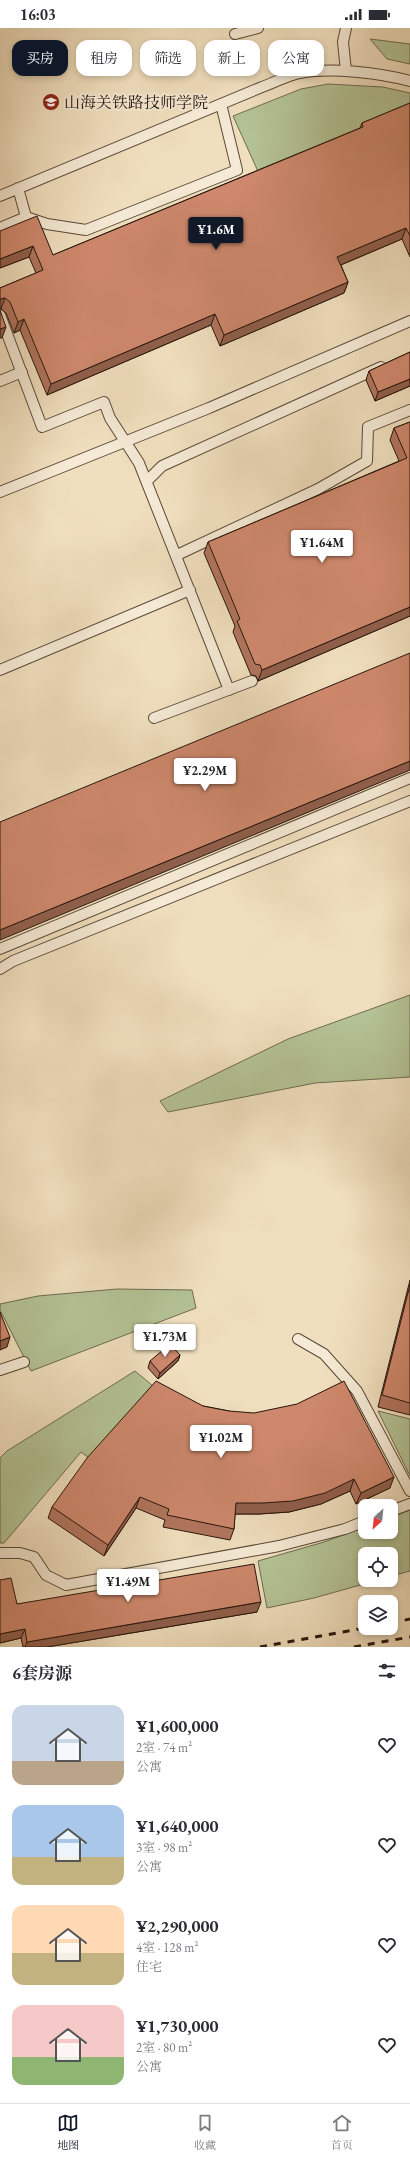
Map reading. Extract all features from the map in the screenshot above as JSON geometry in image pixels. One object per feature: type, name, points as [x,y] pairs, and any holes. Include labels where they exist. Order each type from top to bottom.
[{"type":"lane","points":[[235,34],[258,28]]},
{"type":"lane","points":[[346,28],[343,42],[346,71]]},
{"type":"lane","points":[[0,196],[221,104],[300,73],[346,71],[391,76],[410,81]]},
{"type":"lane","points":[[0,228],[26,217],[47,224],[86,230],[237,170],[221,104]]},
{"type":"lane","points":[[18,188],[26,217]]},
{"type":"lane","points":[[0,314],[42,427],[104,402],[110,418],[140,463],[229,690]]},
{"type":"lane","points":[[0,492],[209,408],[410,321]]},
{"type":"lane","points":[[147,481],[162,466],[389,363]]},
{"type":"lane","points":[[0,381],[22,372]]},
{"type":"lane","points":[[176,555],[318,489],[367,461],[368,427],[410,410]]},
{"type":"lane","points":[[0,670],[190,590]]},
{"type":"lane","points":[[154,718],[252,681]]},
{"type":"lane","points":[[0,949],[410,778]]},
{"type":"lane","points":[[0,969],[13,961],[410,801]]},
{"type":"lane","points":[[298,1339],[324,1354],[357,1391],[410,1491]]},
{"type":"lane","points":[[0,1370],[24,1362]]},
{"type":"lane","points":[[398,1508],[410,1504]]},
{"type":"lane","points":[[0,1553],[20,1553],[34,1557],[46,1575],[66,1585],[279,1546],[345,1529],[358,1524]]},
{"type":"green space","points":[[370,39],[410,44],[410,64],[387,59]]},
{"type":"green space","points":[[328,84],[383,87],[410,93],[410,116],[261,178],[233,116],[301,89]]},
{"type":"green space","points":[[410,995],[410,1077],[315,1083],[168,1112],[160,1101],[288,1039]]},
{"type":"green space","points":[[117,1289],[192,1290],[196,1308],[31,1371],[0,1310],[0,1304],[38,1296]]},
{"type":"green space","points":[[135,1371],[153,1386],[89,1458],[81,1452],[4,1543],[0,1543],[0,1458],[7,1451]]},
{"type":"green space","points":[[378,1411],[410,1419],[410,1476]]},
{"type":"green space","points":[[410,1510],[410,1571],[398,1574],[398,1547],[358,1547],[358,1586],[314,1598],[267,1608],[258,1561],[324,1542],[358,1530],[358,1539],[398,1539],[398,1514]]},
{"type":"building","points":[[410,103],[410,236],[406,228],[337,257],[348,282],[224,335],[215,314],[51,384],[24,319],[18,322],[10,302],[5,298],[0,299],[0,288],[43,270],[33,246],[0,259],[0,231],[37,216],[53,255],[363,127],[362,123]]},
{"type":"building","points":[[0,310],[6,327],[0,329]]},
{"type":"building","points":[[410,352],[410,379],[378,392],[369,371]]},
{"type":"building","points":[[410,422],[410,607],[262,670],[260,665],[255,664],[237,621],[240,619],[208,542],[407,458],[394,428]]},
{"type":"building","points":[[410,653],[410,761],[0,930],[0,822]]},
{"type":"building","points":[[410,1285],[410,1403],[382,1395]]},
{"type":"building","points":[[0,1312],[10,1337],[0,1341]]},
{"type":"building","points":[[170,1344],[180,1355],[160,1373],[150,1361]]},
{"type":"building","points":[[156,1381],[203,1406],[229,1411],[254,1413],[297,1404],[344,1381],[394,1477],[361,1493],[354,1479],[325,1493],[293,1501],[236,1503],[234,1529],[167,1515],[169,1509],[140,1497],[108,1545],[52,1507],[87,1458]]},
{"type":"building","points":[[254,1564],[261,1602],[27,1642],[25,1629],[0,1634],[0,1580],[11,1578],[17,1604]]},
{"type":"railway","points":[[398,1622],[410,1619]]},
{"type":"railway","points":[[260,1647],[358,1629]]},
{"type":"railway","points":[[354,1647],[410,1637]]},
{"type":"place","name":"山海关铁路技师学院","points":[[51,102]]}]
